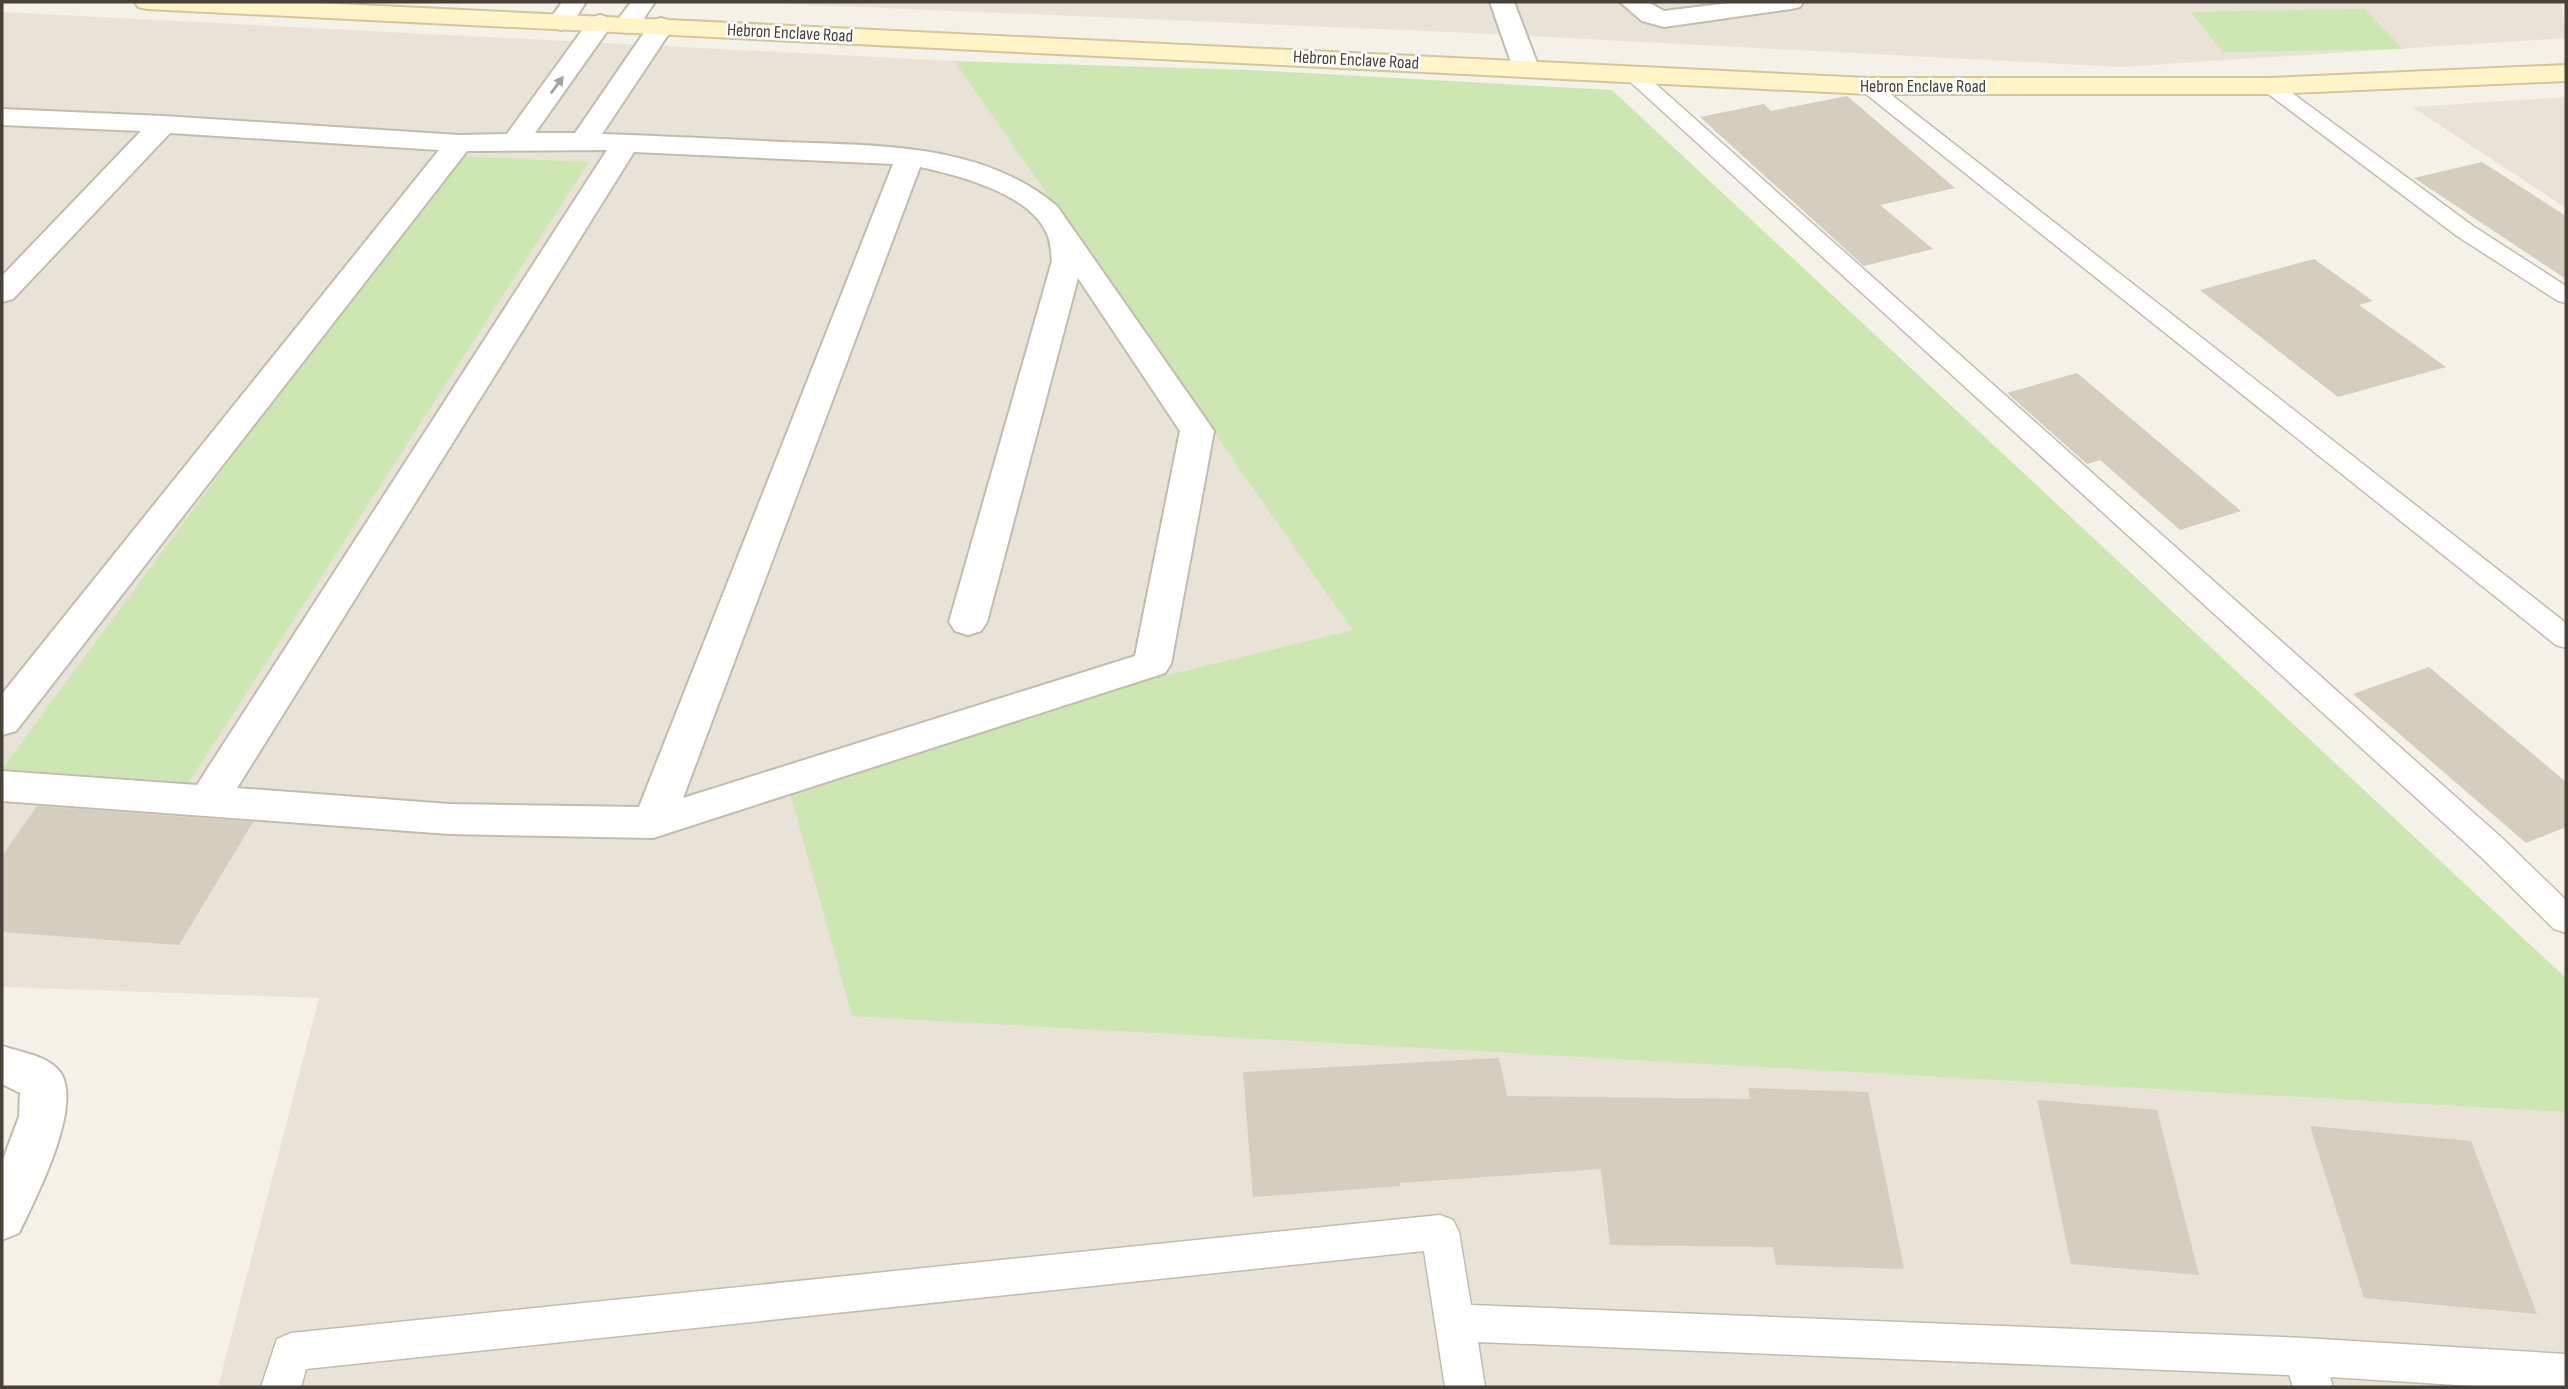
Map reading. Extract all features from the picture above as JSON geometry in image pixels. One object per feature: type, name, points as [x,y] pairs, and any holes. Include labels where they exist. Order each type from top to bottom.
[{"type":"street","name":"Hebron Enclave Road","points":[[147,2],[567,12],[600,23],[627,25],[1868,86],[2270,86],[2566,73]]},
{"type":"street","points":[[627,25],[643,2]]},
{"type":"street","points":[[1502,2],[1526,68]]},
{"type":"street","points":[[1632,2],[1651,16],[1672,19],[1791,2]]},
{"type":"street","points":[[517,140],[600,23]]},
{"type":"street","points":[[583,141],[661,26]]},
{"type":"street","points":[[2,786],[449,819],[653,823],[1152,664],[1197,431],[1061,231],[1040,206],[1012,187],[983,174],[910,156],[583,141],[459,143],[163,124],[5,120]]},
{"type":"street","points":[[2,293],[163,124]]},
{"type":"street","points":[[2,721],[459,143]]},
{"type":"street","points":[[208,801],[626,143]]},
{"type":"street","points":[[653,823],[910,156]]},
{"type":"street","points":[[968,622],[1067,261],[1061,231]]},
{"type":"street","points":[[2,1065],[29,1074],[43,1084],[42,1117],[16,1189],[2,1218]]},
{"type":"lane","points":[[1633,75],[2491,847],[2566,920]]},
{"type":"lane","points":[[1868,86],[2566,638]]},
{"type":"lane","points":[[2270,86],[2465,230],[2566,296]]},
{"type":"lane","points":[[281,1387],[291,1352],[1440,1232],[1465,1387]]},
{"type":"lane","points":[[1454,1323],[2308,1372],[2566,1373]]},
{"type":"shaded area","points":[[743,2],[2561,2],[2566,38],[2121,67],[1472,33]]},
{"type":"shaded area","points":[[2,12],[954,61],[1352,630],[784,768],[852,1015],[2566,1112],[2566,1387],[218,1387],[319,998],[2,987]]},
{"type":"shaded area","points":[[2566,97],[2566,208],[2412,107]]},
{"type":"green space","points":[[2365,9],[2403,49],[2223,52],[2191,12]]},
{"type":"green space","points":[[954,61],[1250,70],[1612,90],[2566,978],[2566,1112],[852,1016],[783,768],[1352,630]]},
{"type":"green space","points":[[454,156],[589,162],[189,782],[2,769]]},
{"type":"building","points":[[1847,96],[1955,188],[1880,205],[1933,249],[1864,266],[1700,117],[1764,104],[1771,111]]},
{"type":"building","points":[[2482,162],[2566,216],[2566,279],[2414,178]]},
{"type":"building","points":[[2314,259],[2373,301],[2359,305],[2446,367],[2338,397],[2200,290]]},
{"type":"building","points":[[2077,373],[2241,511],[2180,530],[2100,460],[2087,464],[2007,393]]},
{"type":"building","points":[[2429,667],[2566,782],[2566,827],[2526,843],[2353,694]]},
{"type":"building","points":[[37,806],[253,822],[179,945],[2,932],[2,856]]},
{"type":"building","points":[[1499,1058],[1507,1096],[1750,1099],[1748,1088],[1868,1092],[1904,1269],[1776,1265],[1773,1247],[1610,1245],[1601,1169],[1400,1183],[1400,1186],[1253,1197],[1243,1072]]},
{"type":"building","points":[[2037,1100],[2157,1110],[2199,1275],[2071,1264]]},
{"type":"building","points":[[2310,1126],[2471,1141],[2537,1314],[2364,1298]]}]
